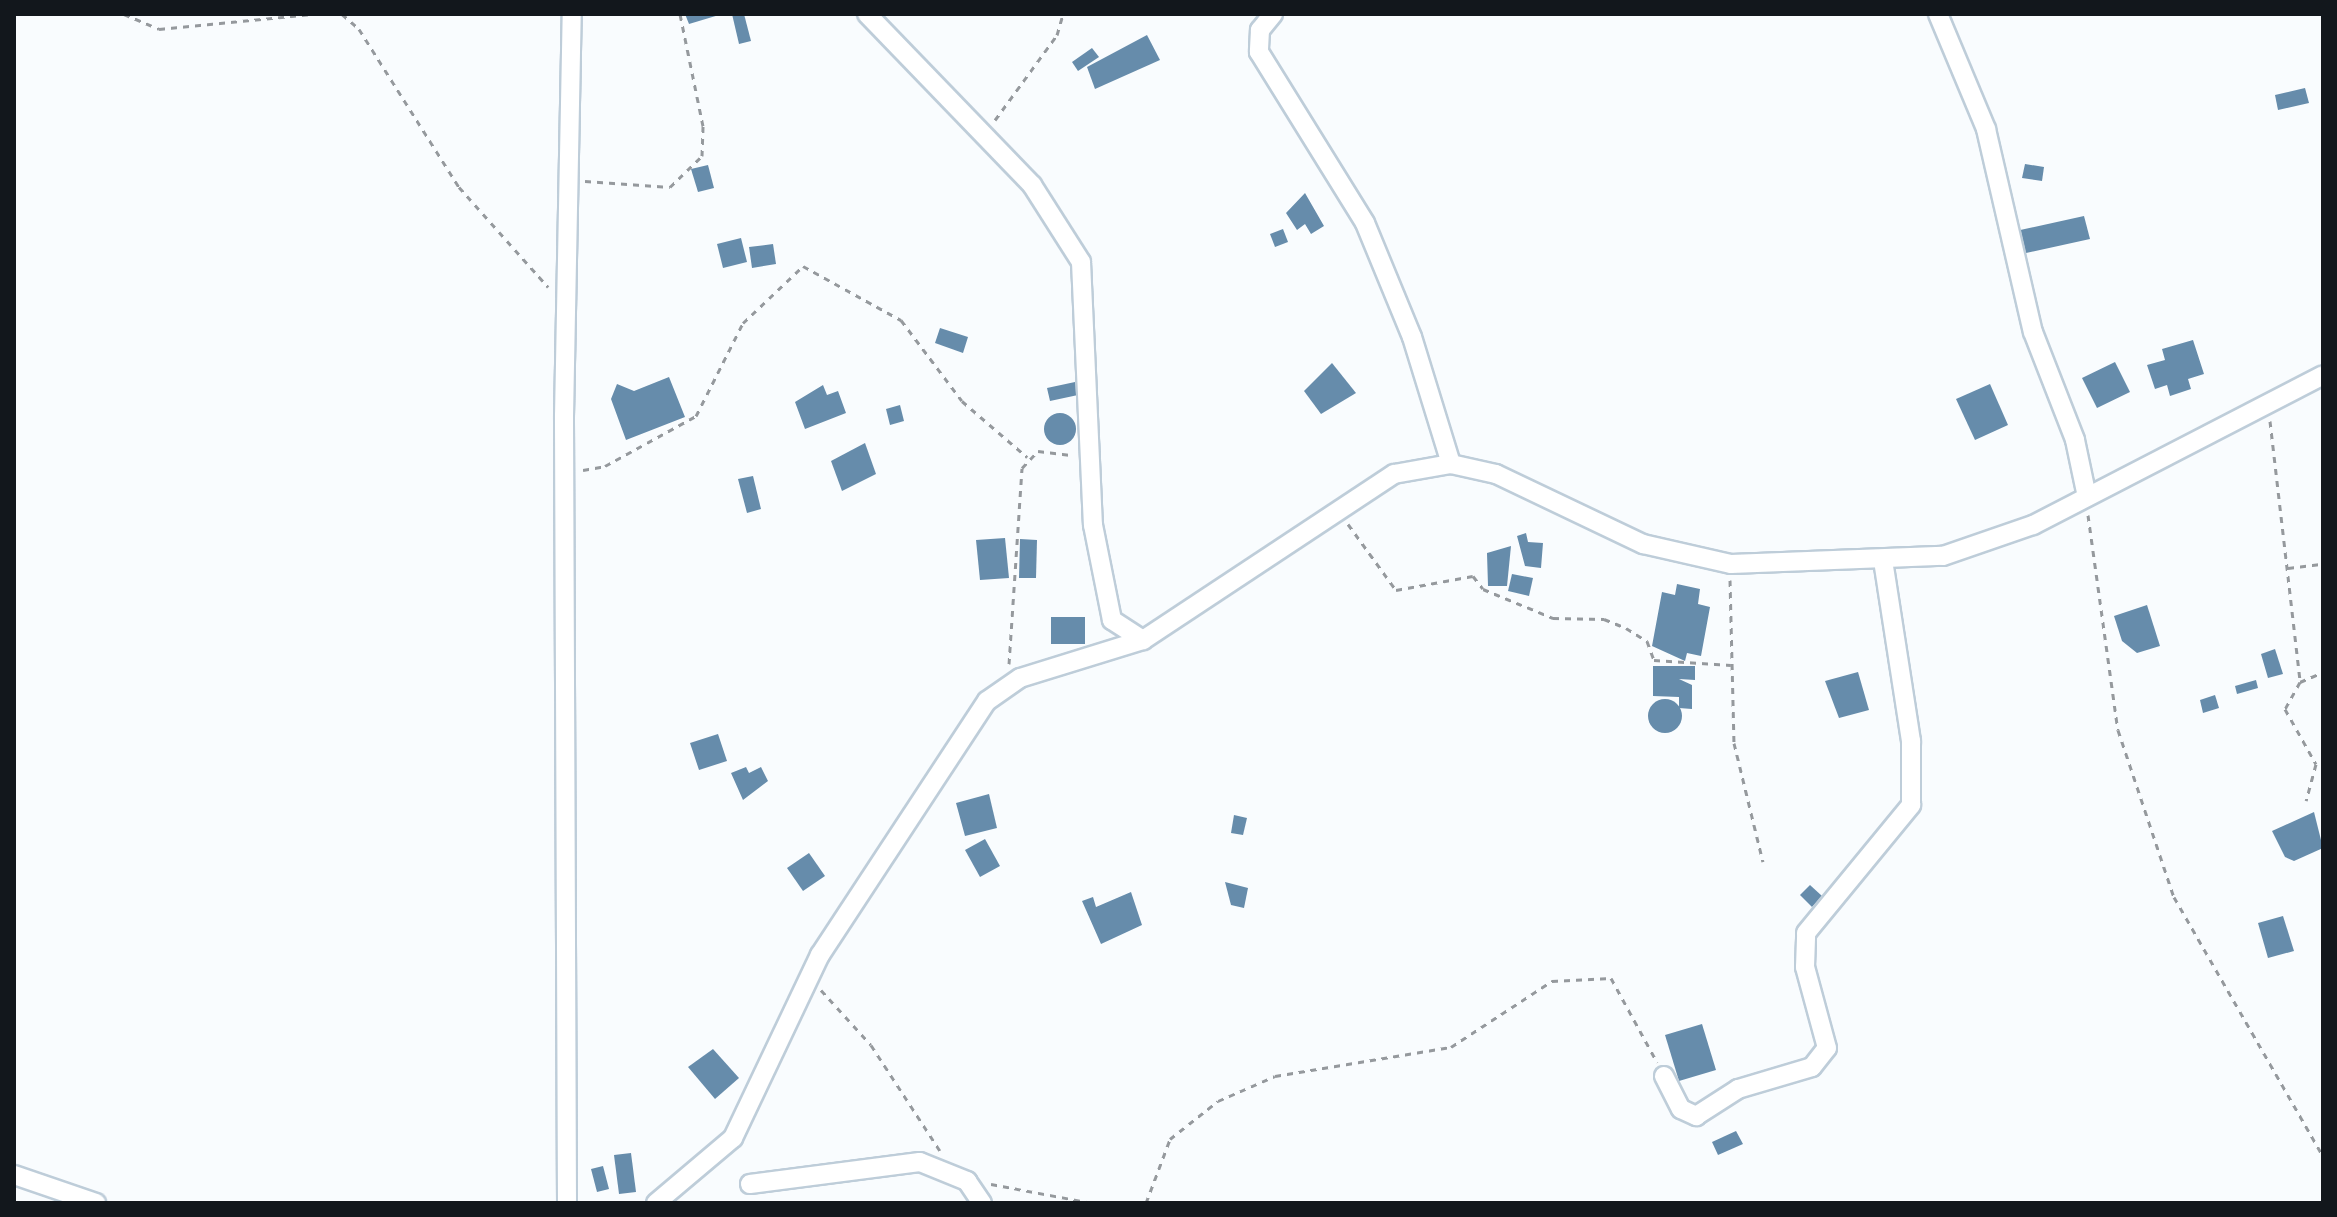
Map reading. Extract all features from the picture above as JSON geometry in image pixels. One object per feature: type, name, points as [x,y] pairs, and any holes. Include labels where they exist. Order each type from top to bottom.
[{"type":"street","points":[[567,1203],[564,470],[572,182],[572,14]]},
{"type":"street","points":[[867,14],[1032,185],[1081,262],[1087,457],[1109,609],[1120,629],[1143,640]]},
{"type":"street","points":[[1273,14],[1260,30],[1259,52],[1365,223],[1412,337],[1451,464]]},
{"type":"street","points":[[1938,14],[1986,129],[2033,332],[2075,440],[2087,497]]},
{"type":"street","points":[[656,1203],[733,1138],[841,922],[910,828],[952,748],[1003,687],[1143,640],[1394,474],[1451,464],[1538,491],[1643,544],[1731,564],[1883,561],[1986,545],[2087,497],[2271,398],[2323,375]]},
{"type":"street","points":[[1664,1076],[1681,1109],[1696,1116],[1738,1089],[1812,1067],[1827,1048],[1805,967],[1806,933],[1911,805],[1911,741],[1883,561]]},
{"type":"street","points":[[750,1184],[906,1163],[949,1169],[967,1181],[982,1203]]},
{"type":"street","points":[[15,1175],[96,1203]]},
{"type":"path","points":[[124,14],[159,29],[312,14]]},
{"type":"path","points":[[342,14],[359,29],[459,187],[569,309]]},
{"type":"path","points":[[572,182],[626,179],[670,187],[702,156],[703,126],[680,14]]},
{"type":"path","points":[[988,136],[1007,97],[1057,35],[1063,14]]},
{"type":"path","points":[[564,470],[605,466],[696,416],[743,323],[803,266],[901,320],[962,401],[1027,457]]},
{"type":"path","points":[[2271,398],[2274,483],[2288,568],[2300,682],[2285,709],[2316,764],[2306,801]]},
{"type":"path","points":[[1027,457],[1050,451],[1087,457]]},
{"type":"path","points":[[1003,687],[1013,631],[1018,489],[1027,457]]},
{"type":"path","points":[[2087,497],[2118,730],[2174,897],[2323,1156]]},
{"type":"path","points":[[1340,511],[1396,590],[1473,576],[1483,589],[1553,618],[1591,617],[1626,628],[1647,641],[1654,660],[1731,665]]},
{"type":"path","points":[[1731,564],[1731,665],[1738,778],[1763,862]]},
{"type":"path","points":[[2288,568],[2323,564]]},
{"type":"path","points":[[2300,682],[2323,672]]},
{"type":"path","points":[[1146,1203],[1170,1139],[1218,1101],[1275,1076],[1451,1047],[1552,981],[1611,978],[1664,1076]]},
{"type":"path","points":[[810,979],[871,1045],[949,1169]]},
{"type":"path","points":[[967,1181],[1093,1203]]},
{"type":"building","points":[[685,14],[719,14],[719,15],[689,24]]},
{"type":"building","points":[[732,14],[744,14],[751,41],[739,44]]},
{"type":"building","points":[[1147,35],[1160,60],[1095,89],[1087,67]]},
{"type":"building","points":[[1092,48],[1099,57],[1078,71],[1072,62]]},
{"type":"building","points":[[2305,88],[2309,103],[2278,110],[2275,95]]},
{"type":"building","points":[[2025,164],[2044,167],[2042,181],[2022,178]]},
{"type":"building","points":[[708,165],[714,188],[698,192],[691,169]]},
{"type":"building","points":[[1305,193],[1324,226],[1311,234],[1305,224],[1297,230],[1286,213]]},
{"type":"building","points":[[2084,216],[2090,239],[2017,255],[2011,232]]},
{"type":"building","points":[[1283,229],[1288,242],[1275,247],[1270,234]]},
{"type":"building","points":[[741,238],[747,262],[723,268],[717,244]]},
{"type":"building","points":[[773,244],[776,264],[752,268],[749,247]]},
{"type":"building","points":[[940,328],[968,337],[963,353],[935,343]]},
{"type":"building","points":[[2193,340],[2204,374],[2188,379],[2191,389],[2170,396],[2167,385],[2155,389],[2147,365],[2165,360],[2162,349]]},
{"type":"building","points":[[2115,362],[2130,392],[2097,408],[2082,378]]},
{"type":"building","points":[[1332,363],[1356,393],[1321,414],[1304,391]]},
{"type":"building","points":[[669,377],[685,417],[626,440],[611,399],[617,384],[634,391]]},
{"type":"building","points":[[1075,382],[1078,395],[1050,401],[1047,388]]},
{"type":"building","points":[[1990,384],[2008,425],[1975,440],[1956,399]]},
{"type":"building","points":[[823,385],[827,395],[838,391],[846,413],[805,429],[795,402]]},
{"type":"building","points":[[900,405],[904,421],[890,425],[886,409]]},
{"type":"building","points":[[1060,413],[1071,418],[1076,429],[1071,440],[1060,445],[1049,440],[1044,429],[1049,418]]},
{"type":"building","points":[[865,443],[876,474],[842,491],[831,461]]},
{"type":"building","points":[[753,476],[761,509],[747,513],[738,479]]},
{"type":"building","points":[[1526,533],[1528,542],[1543,543],[1541,568],[1525,566],[1517,536]]},
{"type":"building","points":[[1005,538],[1009,578],[980,580],[976,540]]},
{"type":"building","points":[[1020,539],[1037,540],[1036,578],[1019,578]]},
{"type":"building","points":[[1511,546],[1507,586],[1488,586],[1487,553]]},
{"type":"building","points":[[1512,574],[1533,578],[1529,596],[1508,591]]},
{"type":"building","points":[[1677,584],[1700,589],[1698,604],[1710,607],[1701,656],[1687,653],[1685,661],[1652,646],[1662,592],[1675,595]]},
{"type":"building","points":[[2147,605],[2160,646],[2137,653],[2122,641],[2114,616]]},
{"type":"building","points":[[1051,617],[1085,617],[1085,644],[1051,644]]},
{"type":"building","points":[[2275,649],[2283,674],[2268,678],[2261,654]]},
{"type":"building","points":[[1653,666],[1695,666],[1695,680],[1679,679],[1692,685],[1692,709],[1679,708],[1679,697],[1653,696]]},
{"type":"building","points":[[1858,672],[1869,710],[1839,718],[1825,681]]},
{"type":"building","points":[[2256,680],[2258,688],[2237,694],[2235,686]]},
{"type":"building","points":[[2215,695],[2219,708],[2203,713],[2200,700]]},
{"type":"building","points":[[1665,699],[1677,704],[1682,716],[1677,728],[1665,733],[1653,728],[1648,716],[1653,704]]},
{"type":"building","points":[[718,734],[727,761],[699,770],[690,743]]},
{"type":"building","points":[[746,767],[749,773],[761,767],[768,781],[743,800],[731,773]]},
{"type":"building","points":[[989,794],[997,828],[965,836],[956,803]]},
{"type":"building","points":[[2314,812],[2323,848],[2294,861],[2285,857],[2272,831]]},
{"type":"building","points":[[1234,815],[1247,818],[1243,835],[1231,833]]},
{"type":"building","points":[[985,839],[1000,866],[980,877],[965,850]]},
{"type":"building","points":[[809,853],[825,876],[803,891],[787,868]]},
{"type":"building","points":[[1225,882],[1248,888],[1244,908],[1231,905]]},
{"type":"building","points":[[1810,885],[1822,896],[1812,907],[1800,895]]},
{"type":"building","points":[[1131,892],[1142,925],[1101,944],[1082,901],[1093,897],[1096,907]]},
{"type":"building","points":[[2283,916],[2294,951],[2268,958],[2258,923]]},
{"type":"building","points":[[1702,1024],[1716,1070],[1679,1081],[1665,1035]]},
{"type":"building","points":[[713,1049],[739,1078],[715,1099],[688,1067]]},
{"type":"building","points":[[1736,1131],[1743,1144],[1718,1155],[1712,1142]]},
{"type":"building","points":[[631,1153],[636,1192],[619,1194],[614,1155]]},
{"type":"building","points":[[603,1166],[609,1189],[597,1192],[591,1169]]}]
